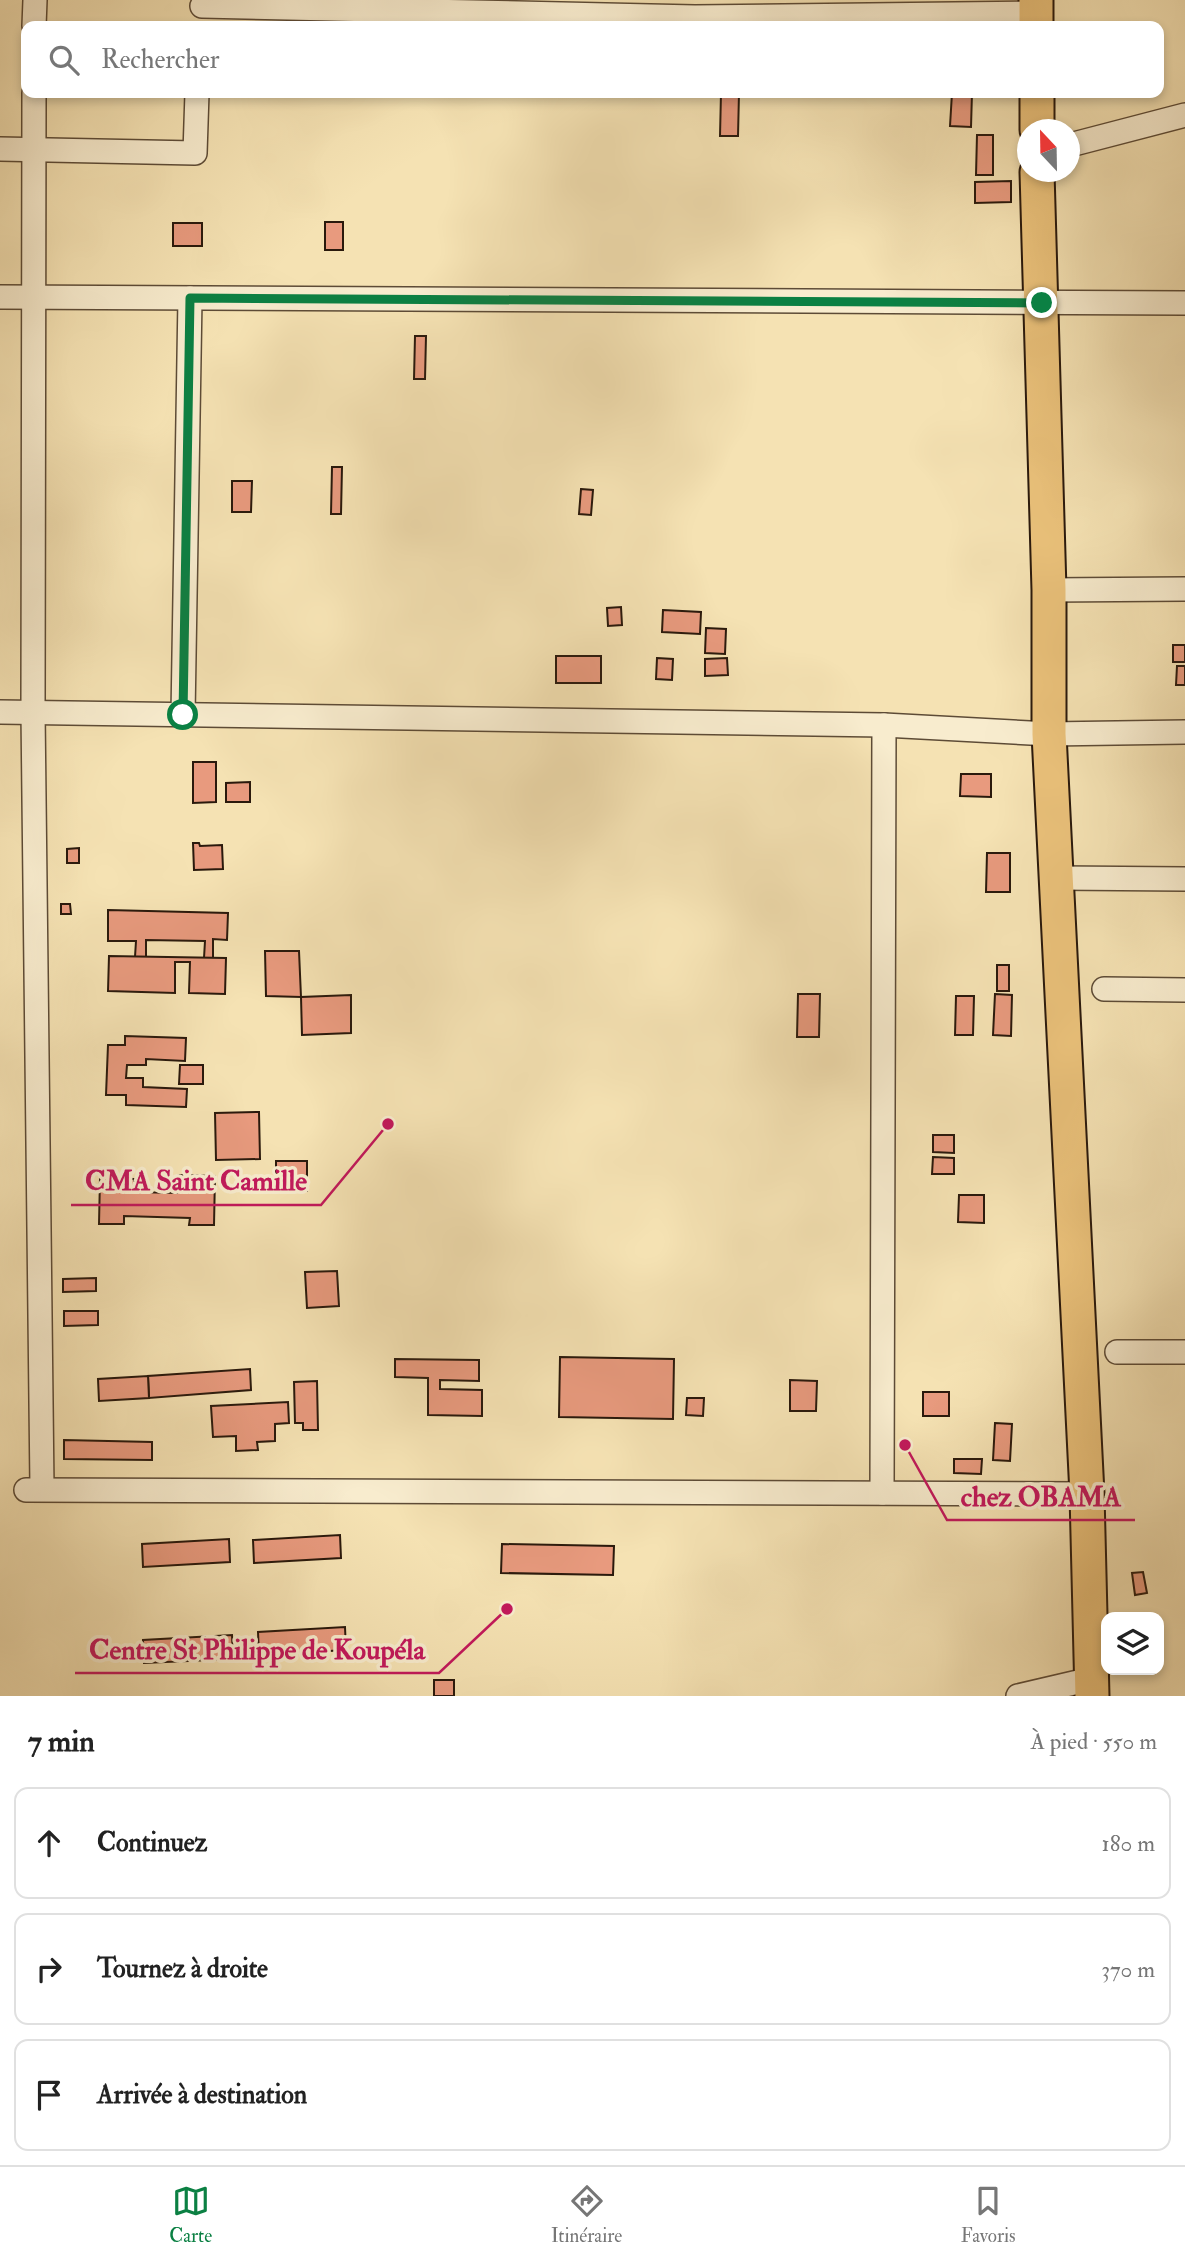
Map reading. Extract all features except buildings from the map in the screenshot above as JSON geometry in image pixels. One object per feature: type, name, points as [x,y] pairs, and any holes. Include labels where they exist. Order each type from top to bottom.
[{"type":"highway","points":[[1037,98],[1037,119]]},
{"type":"highway","points":[[1037,182],[1049,590],[1049,734],[1087,1494],[1091,1687]]},
{"type":"street","points":[[34,0],[34,21]]},
{"type":"street","points":[[201,11],[410,6],[927,7],[1036,13]]},
{"type":"street","points":[[34,98],[34,1489],[1087,1494]]},
{"type":"street","points":[[0,149],[195,153],[197,98]]},
{"type":"street","points":[[1080,142],[1185,116]]},
{"type":"street","points":[[0,297],[1185,303]]},
{"type":"street","points":[[183,715],[190,298]]},
{"type":"street","points":[[1049,590],[1185,589]]},
{"type":"street","points":[[0,712],[884,725],[1049,734],[1185,732]]},
{"type":"street","points":[[882,1493],[884,725]]},
{"type":"street","points":[[1057,878],[1185,879]]},
{"type":"street","points":[[1104,989],[1185,990]]},
{"type":"street","points":[[1117,1352],[1185,1352]]},
{"type":"street","points":[[1018,1696],[1091,1687]]},
{"type":"place","name":"CMA Saint Camille","points":[[388,1124]]},
{"type":"place","name":"chez OBAMA","points":[[905,1445]]},
{"type":"place","name":"Centre St Philippe de Koupéla","points":[[507,1609]]},
{"type":"route","points":[[183,715],[190,298],[1042,303]]}]
